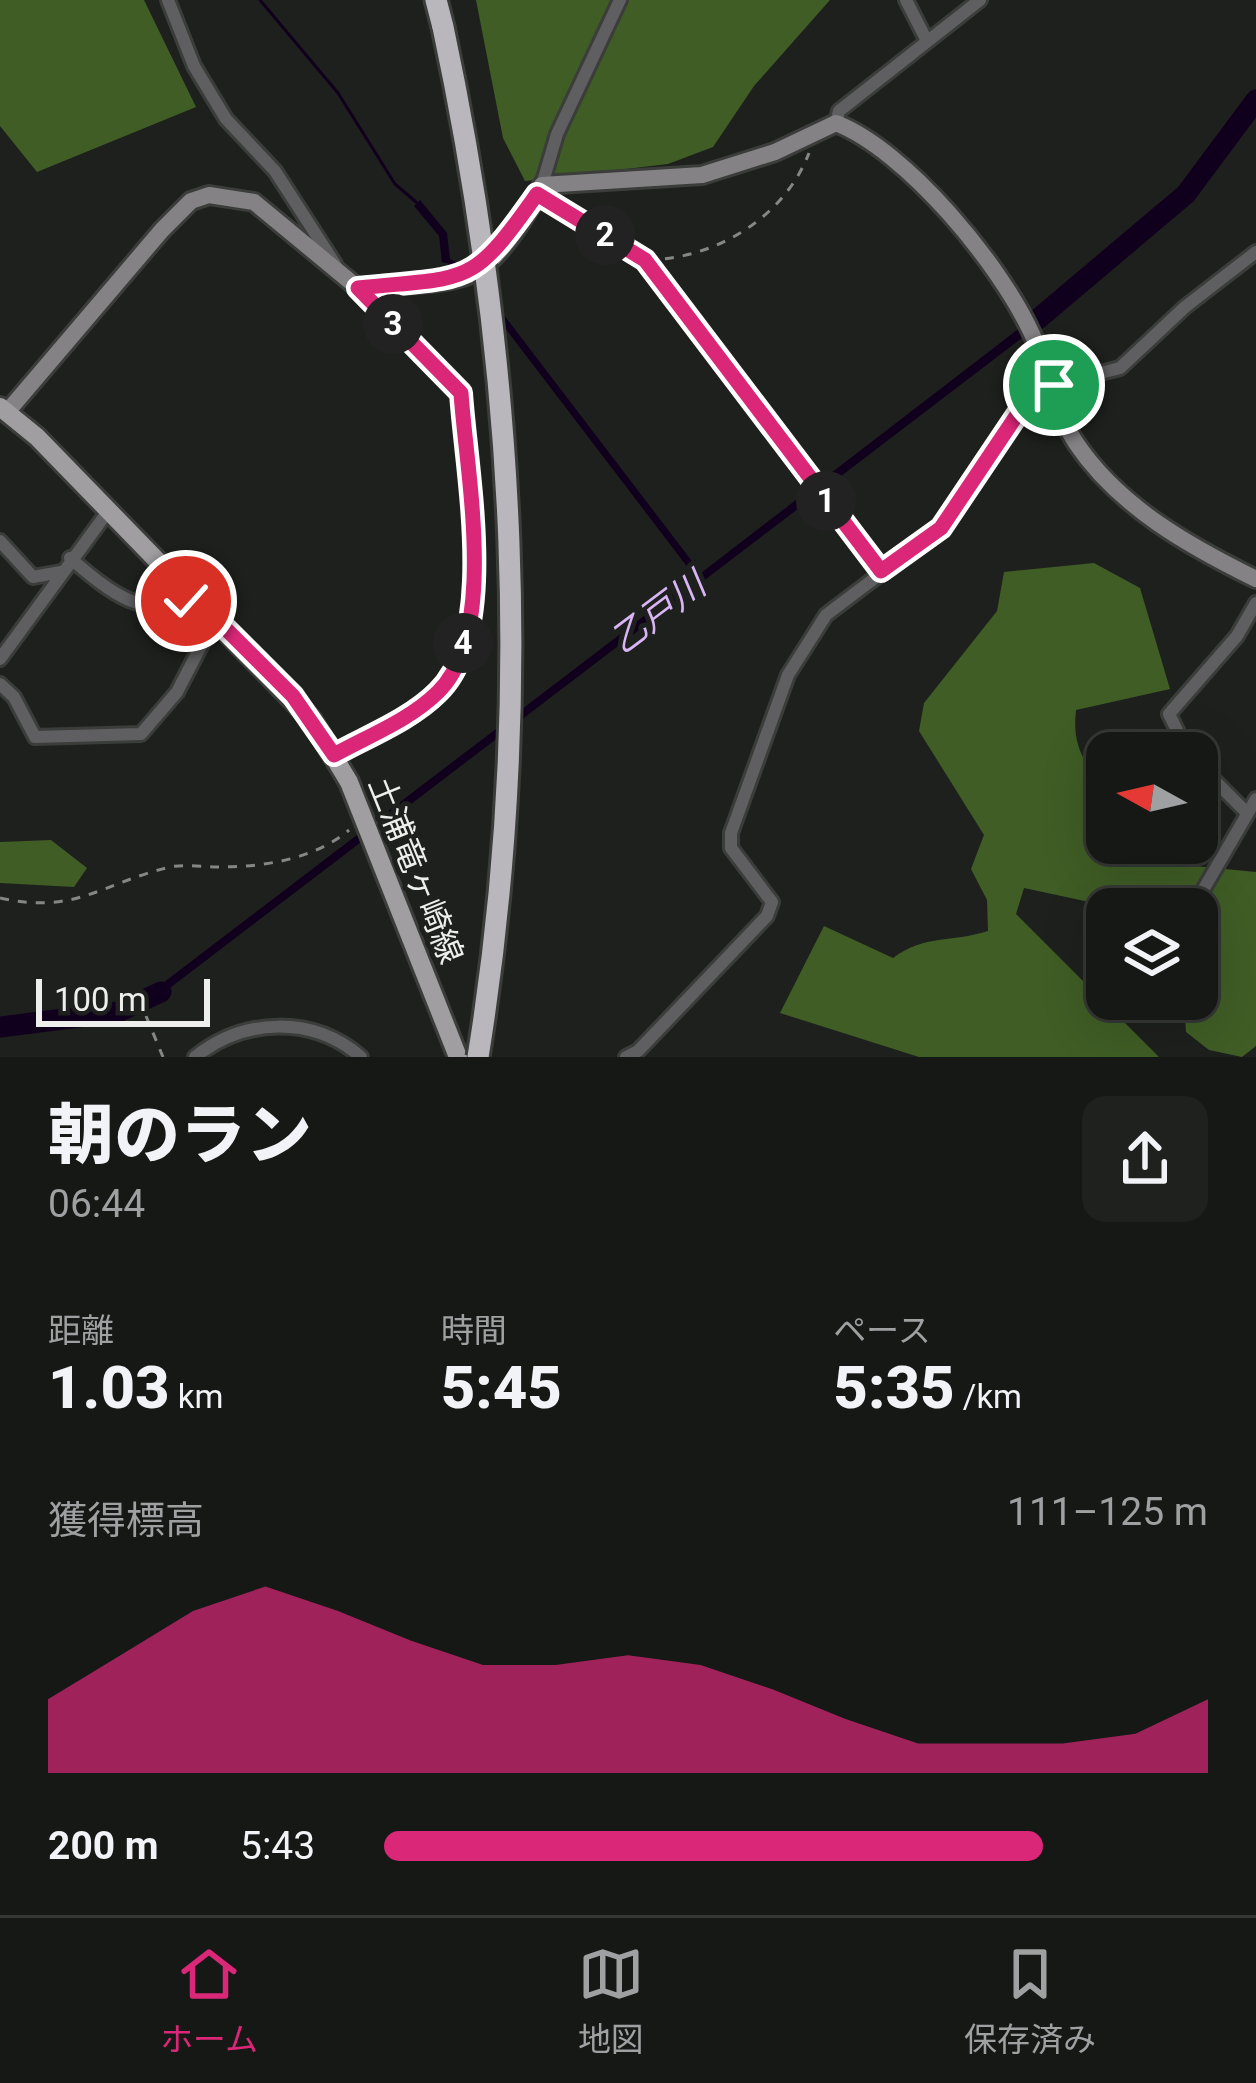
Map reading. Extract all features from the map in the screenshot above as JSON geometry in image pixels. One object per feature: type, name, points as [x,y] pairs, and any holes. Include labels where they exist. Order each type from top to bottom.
[{"type":"highway","points":[[436,0],[491,287],[512,524],[514,639],[506,825],[478,1057]]},
{"type":"main road","name":"土浦竜ヶ崎線","points":[[3,412],[109,510],[293,696],[334,755],[365,820],[458,1057]]},
{"type":"street","points":[[168,0],[194,66],[226,119],[275,171],[339,271]]},
{"type":"street","points":[[358,288],[474,273],[499,250],[539,190],[557,134],[620,0]]},
{"type":"street","points":[[906,0],[927,41]]},
{"type":"street","points":[[539,190],[702,175],[776,152],[836,122],[839,111],[980,0]]},
{"type":"street","points":[[836,122],[859,132],[962,230],[1022,313],[1076,443],[1119,493],[1153,521],[1256,579]]},
{"type":"street","points":[[3,412],[191,201],[209,195],[254,202],[358,288],[461,393],[475,589],[469,628],[442,689],[334,755]]},
{"type":"street","points":[[626,1057],[638,1051],[766,916],[772,902],[731,848],[735,813],[800,652],[841,600],[941,528],[1027,400],[1054,385],[1120,368],[1185,307],[1256,252]]},
{"type":"street","points":[[0,659],[109,510]]},
{"type":"street","points":[[0,542],[33,577],[61,572]]},
{"type":"street","points":[[70,558],[120,602],[179,605],[193,596]]},
{"type":"street","points":[[1178,732],[1169,714],[1237,636],[1256,603]]},
{"type":"street","points":[[0,684],[14,697],[35,737],[140,734],[177,692],[216,617]]},
{"type":"street","points":[[1218,784],[1246,812]]},
{"type":"street","points":[[1204,888],[1256,799]]},
{"type":"street","points":[[195,1057],[247,1030],[281,1026],[310,1030],[361,1057]]},
{"type":"path","points":[[645,260],[677,260],[766,219],[800,176],[817,132]]},
{"type":"path","points":[[539,190],[645,260],[881,571]]},
{"type":"path","points":[[0,898],[54,905],[174,866],[253,866],[282,860],[337,840],[365,820]]},
{"type":"path","points":[[146,1016],[163,1057]]},
{"type":"green space","points":[[0,0],[144,0],[196,107],[37,172],[0,126]]},
{"type":"green space","points":[[476,0],[830,0],[754,86],[713,147],[668,164],[525,181],[503,138]]},
{"type":"green space","points":[[1094,563],[1140,588],[1170,689],[1076,710],[1076,733],[1086,762],[1086,864],[1192,864],[1256,872],[1256,1046],[1242,1057],[1209,1050],[1186,1032],[1185,1020],[1218,1020],[1218,888],[1086,888],[1086,901],[1024,888],[1016,914],[1086,984],[1086,1020],[1122,1020],[1159,1057],[919,1057],[780,1013],[824,926],[893,958],[928,942],[988,931],[987,900],[971,869],[984,835],[919,731],[924,703],[997,611],[1004,572]]},
{"type":"green space","points":[[51,840],[87,868],[74,887],[0,883],[0,842]]},
{"type":"water","points":[[420,200],[447,233],[450,259],[468,268],[442,262],[439,236],[414,206]]},
{"type":"water","points":[[468,268],[701,573],[1021,327],[1059,300],[1064,306],[141,1010],[138,1002],[695,577],[505,328]]},
{"type":"waterway","points":[[260,0],[338,93],[395,184],[416,202]]},
{"type":"waterway","name":"乙戸川","points":[[1038,319],[1186,194],[1256,100]]},
{"type":"waterway","name":"乙戸川","points":[[0,1027],[118,1012],[161,992]]},
{"type":"route","points":[[186,601],[193,596],[268,669],[311,719],[334,755],[397,721],[442,689],[469,628],[475,589],[461,393],[358,288],[474,273],[499,250],[537,194],[645,260],[881,571],[941,528],[1027,400],[1054,385]]}]
